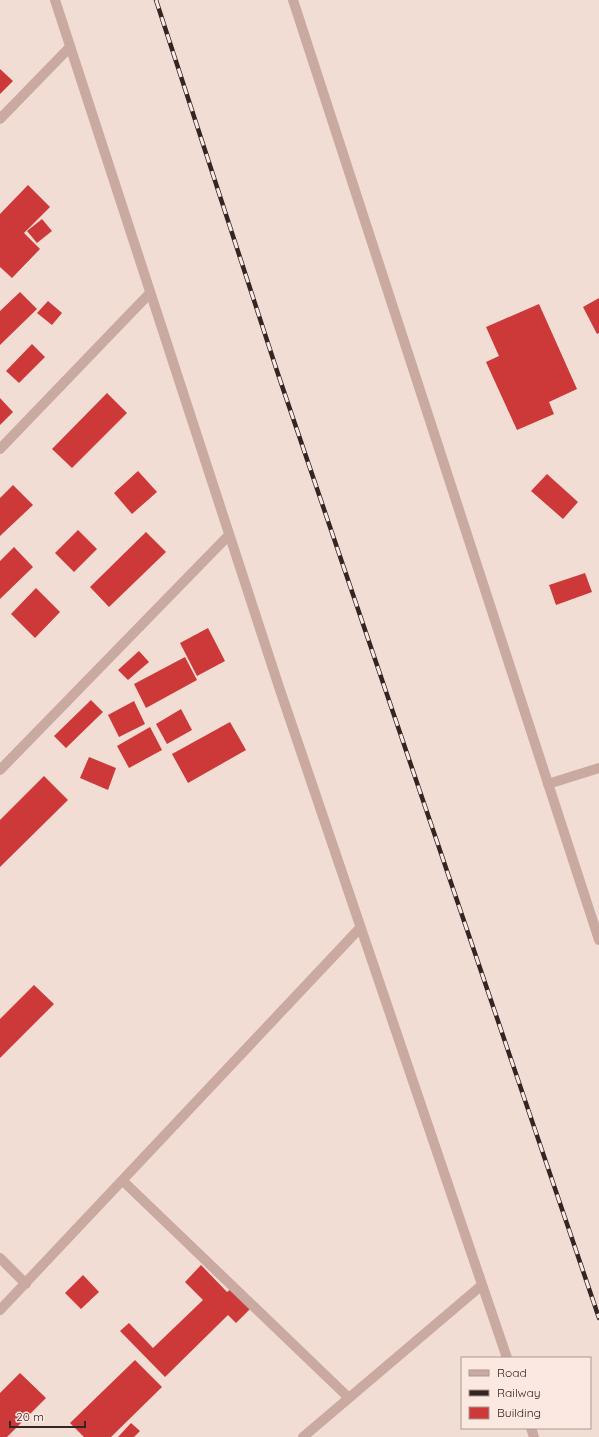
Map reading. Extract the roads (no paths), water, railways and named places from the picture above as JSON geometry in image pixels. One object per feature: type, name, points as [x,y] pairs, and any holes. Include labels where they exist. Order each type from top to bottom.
[{"type":"street","points":[[55,0],[281,695],[507,1357]]},
{"type":"street","points":[[293,0],[599,940]]},
{"type":"street","points":[[0,119],[70,48]]},
{"type":"street","points":[[0,449],[150,293]]},
{"type":"street","points":[[0,770],[229,536]]},
{"type":"street","points":[[548,784],[599,768]]},
{"type":"street","points":[[0,1310],[360,928]]},
{"type":"street","points":[[123,1181],[349,1398]]},
{"type":"street","points":[[0,1258],[26,1284]]},
{"type":"street","points":[[303,1437],[482,1285]]},
{"type":"railway","points":[[156,0],[278,374],[599,1318]]}]
